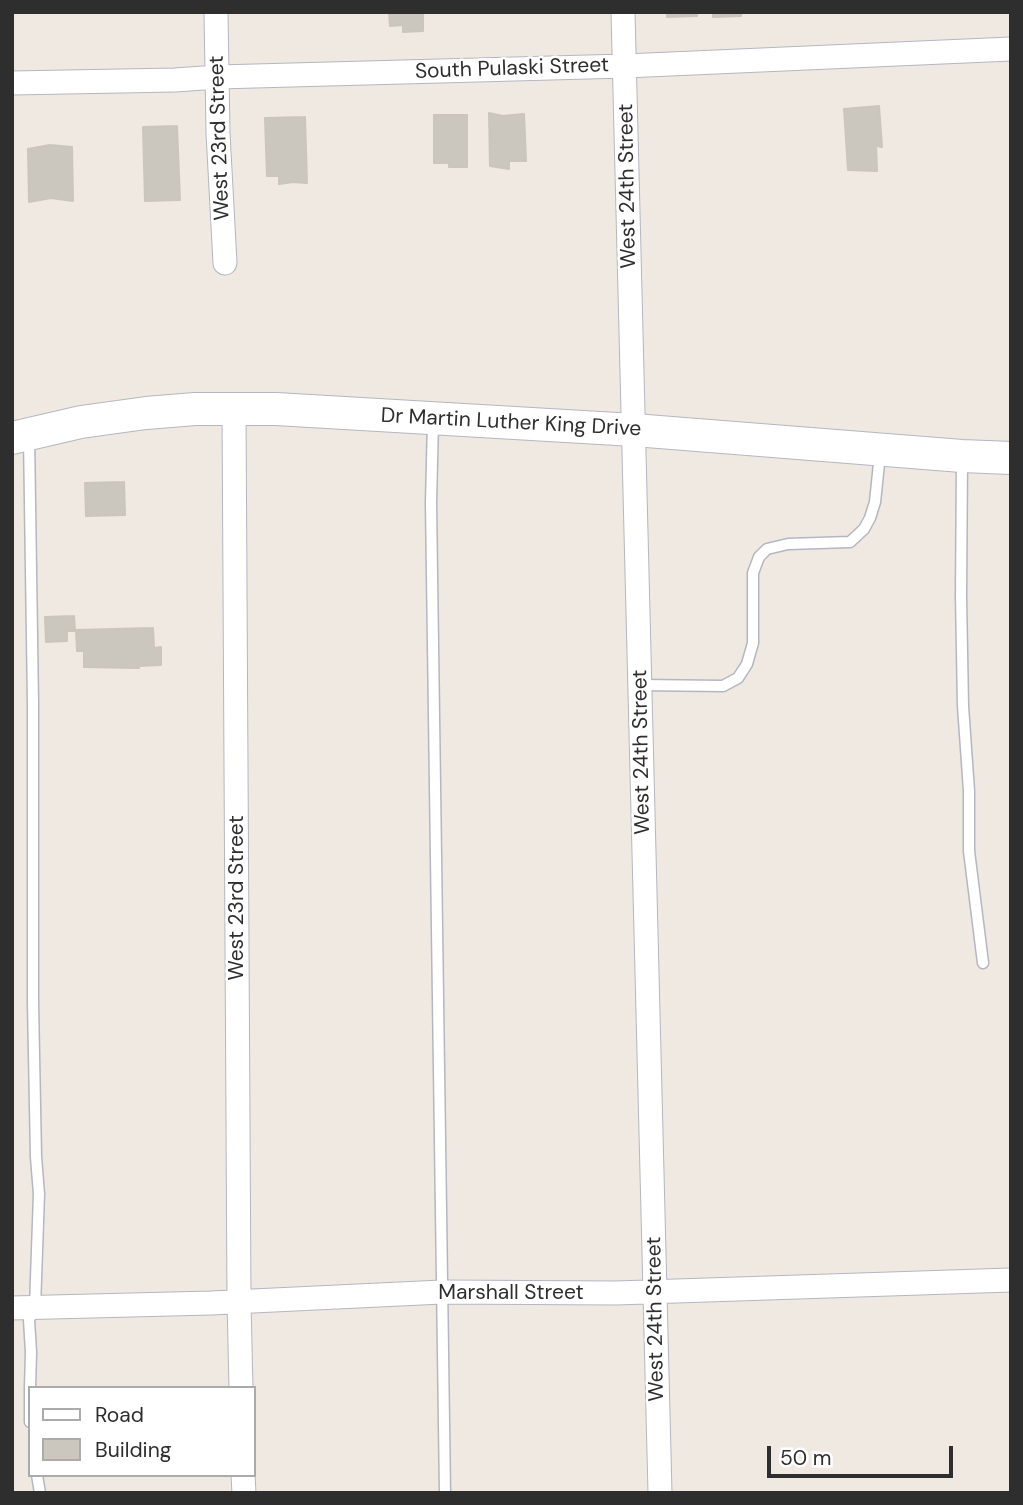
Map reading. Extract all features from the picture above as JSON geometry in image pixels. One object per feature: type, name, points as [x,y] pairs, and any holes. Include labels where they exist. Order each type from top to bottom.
[{"type":"main road","name":"Dr Martin Luther King Drive","points":[[21,436],[81,422],[146,413],[195,409],[276,409],[634,429],[1011,458]]},
{"type":"street","name":"West 23rd Street","points":[[216,12],[218,133],[225,263]]},
{"type":"street","name":"West 24th Street","points":[[623,12],[660,1493]]},
{"type":"street","name":"South Pulaski Street","points":[[12,83],[625,66],[1011,49]]},
{"type":"street","name":"West 23rd Street","points":[[234,409],[241,1386]]},
{"type":"street","name":"Marshall Street","points":[[12,1308],[442,1292],[616,1293],[1011,1280]]},
{"type":"lane","points":[[433,418],[430,503],[445,1493]]},
{"type":"lane","points":[[21,436],[33,704],[33,1003],[39,1194],[35,1307],[29,1320],[30,1386]]},
{"type":"lane","points":[[640,685],[723,685],[738,678],[747,664],[752,642],[753,573],[759,557],[767,549],[788,544],[850,542],[864,529],[870,518],[875,502],[880,449]]},
{"type":"lane","points":[[962,456],[961,596],[969,851],[983,963]]},
{"type":"building","points":[[389,12],[423,12],[423,31],[403,32],[403,25],[390,26]]},
{"type":"building","points":[[667,12],[697,12],[697,16],[667,17]]},
{"type":"building","points":[[713,12],[741,12],[741,16],[713,17]]},
{"type":"building","points":[[879,106],[882,147],[876,146],[877,171],[848,170],[844,109]]},
{"type":"building","points":[[489,113],[503,116],[524,114],[526,161],[509,161],[509,169],[490,166]]},
{"type":"building","points":[[434,115],[467,115],[467,167],[449,167],[449,163],[434,163]]},
{"type":"building","points":[[305,117],[307,183],[279,184],[279,176],[267,176],[265,118]]},
{"type":"building","points":[[177,126],[180,200],[145,201],[143,127]]},
{"type":"building","points":[[50,145],[72,147],[73,201],[51,198],[29,202],[28,149]]},
{"type":"building","points":[[124,482],[125,515],[86,516],[85,483]]},
{"type":"building","points":[[74,616],[75,631],[67,631],[67,641],[46,642],[45,617]]},
{"type":"building","points":[[153,628],[154,648],[161,647],[161,665],[138,666],[139,668],[84,667],[84,651],[77,651],[76,630]]}]
